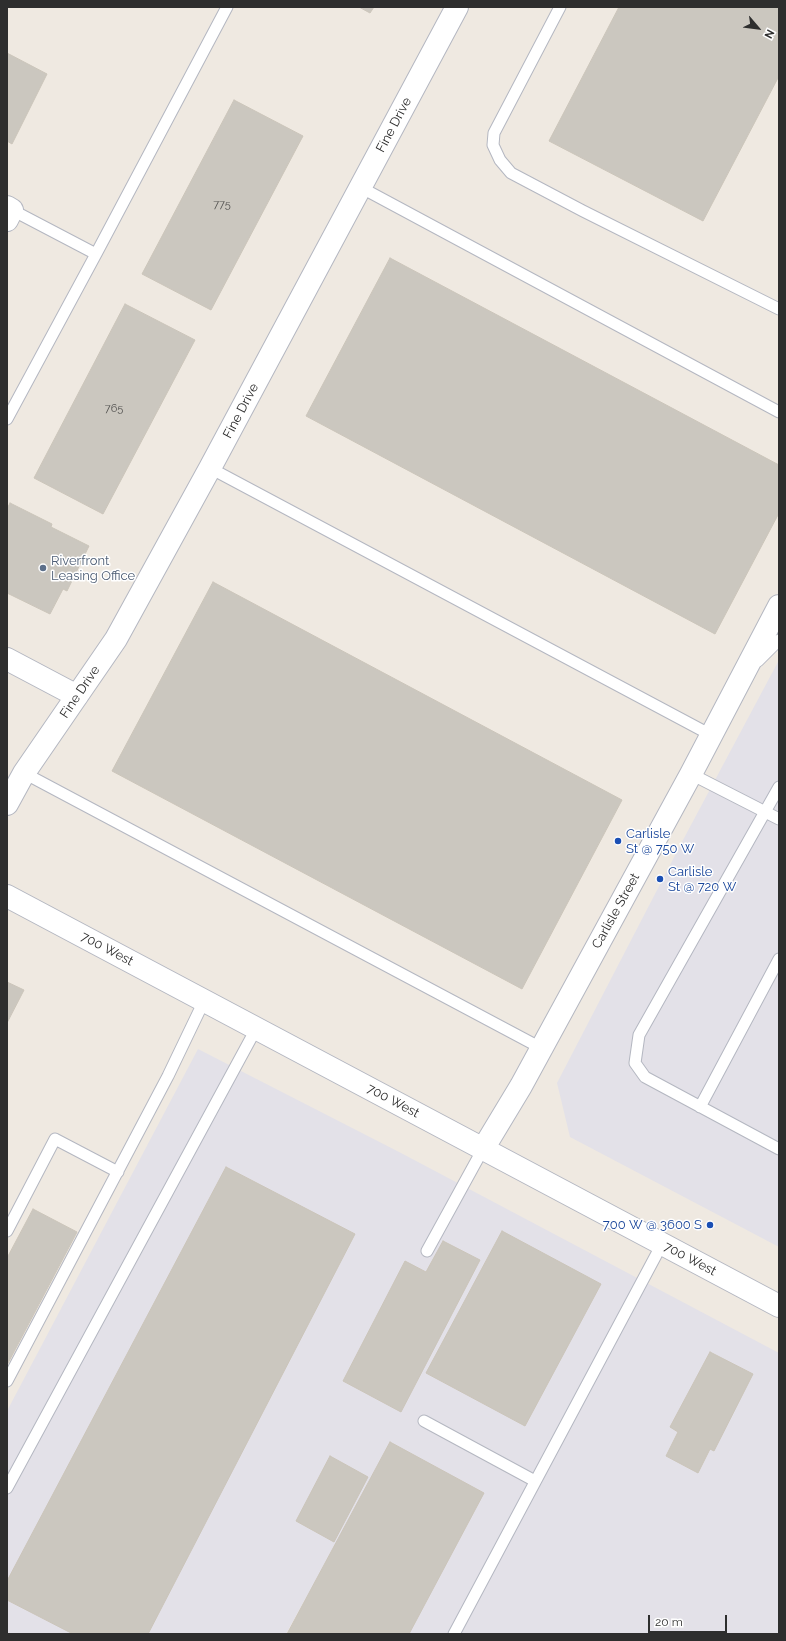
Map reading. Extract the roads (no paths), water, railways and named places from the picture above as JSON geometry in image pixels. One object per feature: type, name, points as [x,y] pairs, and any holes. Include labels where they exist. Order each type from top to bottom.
[{"type":"street","name":"Fine Drive","points":[[7,804],[24,773],[116,639],[210,468],[457,7]]},
{"type":"street","name":"Carlisle Street","points":[[483,1149],[521,1086],[691,774],[779,606]]},
{"type":"street","points":[[7,659],[77,696]]},
{"type":"street","name":"700 West","points":[[7,896],[779,1306]]},
{"type":"lane","points":[[7,419],[227,7]]},
{"type":"lane","points":[[560,7],[494,133],[493,145],[500,160],[511,173],[583,211],[779,309]]},
{"type":"lane","points":[[360,187],[779,412]]},
{"type":"lane","points":[[9,213],[96,254]]},
{"type":"lane","points":[[210,468],[711,735]]},
{"type":"lane","points":[[741,678],[779,640]]},
{"type":"lane","points":[[24,773],[541,1048]]},
{"type":"lane","points":[[691,774],[779,820]]},
{"type":"lane","points":[[779,786],[640,1035],[635,1063],[645,1077],[779,1149]]},
{"type":"lane","points":[[700,1107],[779,959]]},
{"type":"lane","points":[[7,1382],[168,1076],[204,1001]]},
{"type":"lane","points":[[7,1488],[256,1029]]},
{"type":"lane","points":[[7,1231],[55,1139],[118,1172]]},
{"type":"lane","points":[[427,1251],[483,1149]]},
{"type":"lane","points":[[454,1634],[662,1244]]},
{"type":"lane","points":[[424,1421],[535,1481]]},
{"type":"place","name":"Riverfront Leasing Office","points":[[43,568]]},
{"type":"place","name":"Carlisle St @ 750 W","points":[[618,841]]},
{"type":"place","name":"Carlisle St @ 720 W","points":[[660,879]]},
{"type":"place","name":"700 W @ 3600 S","points":[[710,1225]]}]
